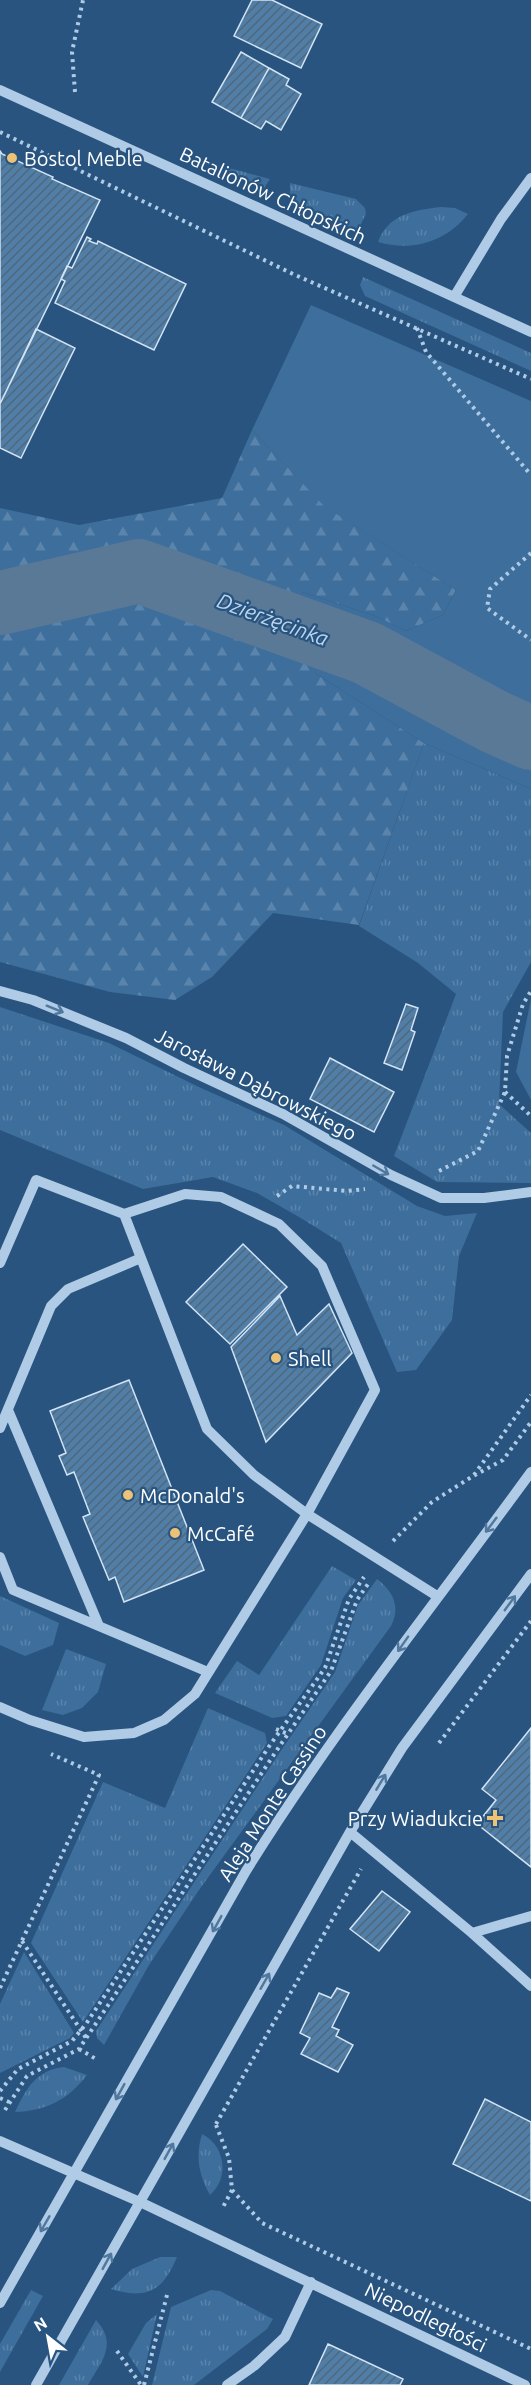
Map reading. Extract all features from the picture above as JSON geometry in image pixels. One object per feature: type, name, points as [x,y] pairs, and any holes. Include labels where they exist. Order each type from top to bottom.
[{"type":"street","name":"Batalionów Chłopskich","points":[[0,90],[531,332]]},
{"type":"street","points":[[454,297],[501,219],[531,178]]},
{"type":"street","name":"Jarosława Dąbrowskiego","points":[[0,991],[33,1000],[126,1038],[283,1114],[390,1175],[441,1198],[484,1198],[531,1192]]},
{"type":"street","points":[[0,1263],[36,1180],[124,1214],[185,1194],[221,1197],[279,1224],[322,1266],[375,1390],[307,1514],[195,1694],[164,1720],[134,1733],[84,1737],[30,1720],[0,1707]]},
{"type":"street","points":[[124,1214],[207,1429],[254,1475],[307,1514],[437,1596]]},
{"type":"street","points":[[0,1428],[51,1306],[68,1289],[141,1258]]},
{"type":"street","points":[[8,1410],[99,1626]]},
{"type":"street","name":"Aleja Monte Cassino","points":[[0,2303],[246,1871],[279,1819],[437,1596],[529,1475]]},
{"type":"street","points":[[0,1557],[13,1590],[208,1672]]},
{"type":"street","points":[[36,2385],[350,1832],[402,1748],[531,1574]]},
{"type":"street","points":[[350,1832],[472,1933],[531,1986]]},
{"type":"street","points":[[472,1933],[531,1916]]},
{"type":"street","name":"Niepodległości","points":[[0,2141],[140,2202],[525,2385]]},
{"type":"street","points":[[227,2385],[241,2381],[285,2337],[311,2282]]},
{"type":"path","points":[[75,92],[72,52],[83,0]]},
{"type":"path","points":[[0,132],[293,273],[531,379]]},
{"type":"path","points":[[417,328],[426,352],[531,475]]},
{"type":"path","points":[[531,553],[490,589],[488,608],[531,640]]},
{"type":"path","points":[[411,1184],[478,1151],[505,1092],[507,1056],[523,1004],[531,991]]},
{"type":"path","points":[[505,1092],[531,1116]]},
{"type":"path","points":[[250,1210],[292,1186],[347,1191],[369,1189]]},
{"type":"path","points":[[473,1476],[531,1395]]},
{"type":"path","points":[[391,1544],[432,1502],[503,1460],[531,1422]]},
{"type":"path","points":[[0,2091],[18,2069],[72,2041],[81,2031],[278,1730],[325,1668],[349,1599],[363,1578],[370,1574],[370,1584],[357,1600],[331,1671],[79,2049],[27,2076],[5,2110]]},
{"type":"path","points":[[278,1730],[288,1734]]},
{"type":"path","points":[[0,1988],[99,1775],[41,1750]]},
{"type":"path","points":[[22,1940],[86,2038]]},
{"type":"path","points":[[79,2049],[96,2059]]},
{"type":"path","points":[[0,2098],[9,2102]]},
{"type":"path","points":[[208,2120],[216,2124],[230,2158],[232,2190],[222,2209]]},
{"type":"path","points":[[232,2190],[262,2223],[531,2349]]},
{"type":"path","points":[[142,2385],[167,2295]]},
{"type":"path","points":[[117,2351],[142,2385]]},
{"type":"green space","points":[[203,161],[270,179],[263,190]]},
{"type":"green space","points":[[290,183],[356,199],[365,208],[366,214],[357,232],[290,201]]},
{"type":"green space","points":[[441,207],[455,208],[468,214],[449,232],[428,242],[403,246],[378,242],[388,225],[395,219],[412,212]]},
{"type":"green space","points":[[363,277],[531,353],[531,371],[365,296],[360,285]]},
{"type":"green space","points":[[311,305],[531,401],[531,789],[424,743],[315,673],[297,644],[302,592],[375,616],[406,631],[443,615],[456,590],[324,506],[252,430]]},
{"type":"green space","points":[[252,430],[325,506],[456,590],[443,615],[406,631],[375,616],[302,592],[315,673],[424,743],[359,925],[273,913],[212,977],[175,1000],[110,992],[0,962],[0,508],[79,525],[222,498]]},
{"type":"green space","points":[[424,743],[531,789],[531,962],[503,1012],[499,1104],[531,1133],[531,1183],[437,1182],[394,1156],[456,994],[418,963],[359,926]]},
{"type":"green space","points":[[531,999],[531,1100],[516,1072]]},
{"type":"green space","points":[[0,1007],[109,1043],[284,1125],[417,1206],[445,1216],[477,1213],[459,1256],[452,1320],[416,1370],[397,1372],[341,1243],[299,1217],[257,1193],[213,1177],[143,1189],[0,1130]]},
{"type":"green space","points":[[332,1566],[356,1580],[343,1598],[321,1665],[286,1716],[272,1718],[215,1693],[237,1661],[259,1675]]},
{"type":"green space","points":[[377,1579],[394,1600],[395,1612],[391,1626],[199,1890],[149,1965],[104,2045],[97,2038],[96,2031],[335,1672],[358,1605]]},
{"type":"green space","points":[[0,1596],[59,1623],[53,1645],[25,1656],[0,1645]]},
{"type":"green space","points":[[66,1649],[106,1664],[98,1692],[82,1708],[63,1715],[42,1710]]},
{"type":"green space","points":[[208,1708],[265,1733],[267,1743],[83,2022],[31,1943],[103,1782],[165,1808]]},
{"type":"green space","points":[[24,1952],[74,2033],[70,2038],[0,2073],[0,2004]]},
{"type":"green space","points":[[64,2067],[87,2075],[72,2091],[56,2102],[37,2109],[15,2112],[28,2088],[39,2076]]},
{"type":"green space","points":[[202,2134],[216,2146],[222,2162],[220,2180],[210,2195],[199,2166]]},
{"type":"green space","points":[[160,2257],[177,2257],[166,2278],[152,2290],[135,2293],[111,2289],[132,2269]]},
{"type":"green space","points":[[31,2290],[43,2296],[0,2372],[0,2344]]},
{"type":"green space","points":[[211,2290],[220,2291],[273,2319],[267,2329],[194,2385],[152,2385],[171,2307]]},
{"type":"green space","points":[[157,2314],[143,2377],[128,2354],[146,2323]]},
{"type":"green space","points":[[96,2320],[103,2329],[107,2345],[98,2368],[88,2385],[59,2385]]},
{"type":"building","points":[[252,0],[272,0],[322,24],[301,68],[234,36]]},
{"type":"building","points":[[241,52],[269,68],[241,118],[212,102]]},
{"type":"building","points":[[269,68],[289,79],[286,85],[301,94],[281,130],[266,121],[261,129],[241,118]]},
{"type":"building","points":[[0,151],[2,154],[53,177],[52,179],[100,200],[0,404]]},
{"type":"building","points":[[87,237],[91,239],[89,241],[97,244],[98,241],[186,284],[154,350],[55,303],[65,281],[61,279],[67,266],[72,268]]},
{"type":"building","points":[[36,329],[75,348],[21,458],[0,448],[0,404]]},
{"type":"building","points":[[406,1004],[418,1008],[411,1030],[415,1032],[402,1070],[384,1063]]},
{"type":"building","points":[[330,1058],[394,1092],[374,1132],[310,1099]]},
{"type":"building","points":[[243,1244],[287,1287],[230,1344],[186,1302]]},
{"type":"building","points":[[280,1296],[297,1335],[329,1304],[352,1353],[266,1442],[231,1347]]},
{"type":"building","name":"McDonald's","points":[[129,1380],[204,1570],[124,1602],[115,1577],[109,1580],[83,1517],[90,1514],[74,1472],[67,1475],[59,1456],[66,1453],[50,1411]]},
{"type":"building","points":[[531,1728],[531,1867],[477,1824],[496,1800],[482,1789]]},
{"type":"building","points":[[382,1891],[410,1912],[379,1951],[350,1929]]},
{"type":"building","points":[[337,1988],[349,1993],[332,2027],[339,2030],[336,2036],[353,2045],[338,2072],[301,2054],[310,2038],[300,2033],[319,1993],[331,1998]]},
{"type":"building","points":[[485,2099],[531,2122],[531,2201],[453,2164]]},
{"type":"building","points":[[328,2344],[403,2379],[400,2385],[309,2385]]},
{"type":"waterway","name":"Dzierżęcinka","points":[[0,603],[139,571],[367,653],[495,722],[531,738]]},
{"type":"place","name":"Bostol Meble","points":[[12,158]]},
{"type":"place","name":"Shell","points":[[276,1358]]},
{"type":"place","name":"McDonald's","points":[[128,1495]]},
{"type":"place","name":"McCafé","points":[[175,1533]]},
{"type":"place","name":"Przy Wiadukcie","points":[[495,1818]]}]
